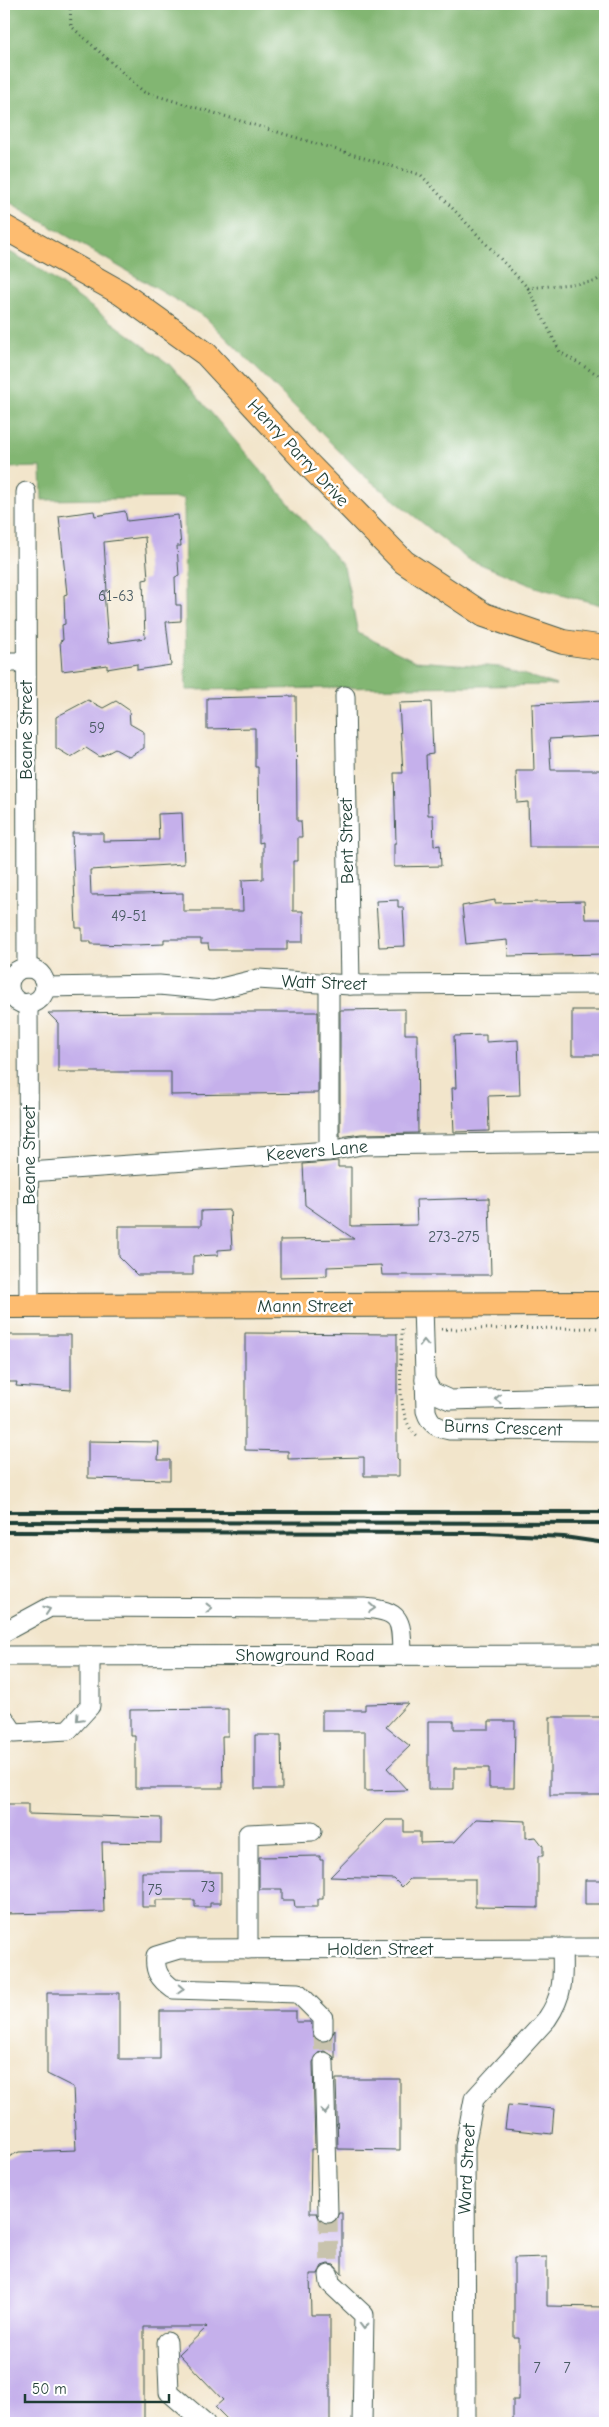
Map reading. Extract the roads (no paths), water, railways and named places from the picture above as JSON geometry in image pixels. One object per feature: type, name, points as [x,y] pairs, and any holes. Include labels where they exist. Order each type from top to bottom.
[{"type":"main road","name":"Henry Parry Drive","points":[[4,228],[121,293],[206,354],[308,464],[404,562],[484,615],[563,642],[605,648]]},
{"type":"main road","name":"Mann Street","points":[[4,1306],[605,1304]]},
{"type":"street","name":"Beane Street","points":[[26,492],[27,968]]},
{"type":"street","points":[[4,662],[25,662]]},
{"type":"street","name":"Bent Street","points":[[345,696],[350,985]]},
{"type":"street","points":[[27,968],[38,972],[44,981],[45,987],[38,1000],[28,1003],[18,1000],[7,987],[12,976],[17,971],[27,968]]},
{"type":"street","name":"Watt Street","points":[[45,987],[159,985],[213,990],[258,979],[328,985],[605,984]]},
{"type":"street","points":[[328,985],[329,1152]]},
{"type":"street","name":"Beane Street","points":[[28,1003],[30,1306]]},
{"type":"street","name":"Keevers Lane","points":[[29,1172],[329,1152],[361,1145],[605,1142]]},
{"type":"street","name":"Burns Crescent","points":[[423,1305],[427,1416],[436,1426],[445,1429],[605,1431]]},
{"type":"street","points":[[425,1380],[429,1389],[436,1394],[455,1400],[605,1396]]},
{"type":"street","points":[[4,1632],[50,1607],[383,1609],[396,1616],[402,1628],[402,1655]]},
{"type":"street","name":"Showground Road","points":[[4,1656],[605,1655]]},
{"type":"street","points":[[4,1718],[14,1733],[68,1730],[90,1706],[90,1656]]},
{"type":"street","points":[[248,1949],[248,1834],[312,1831]]},
{"type":"street","name":"Ward Street","points":[[466,2423],[465,2146],[468,2123],[474,2099],[547,2019],[557,2005],[564,1984],[562,1948]]},
{"type":"street","name":"Holden Street","points":[[323,2031],[323,2018],[298,1993],[173,1988],[160,1980],[154,1967],[156,1956],[180,1949],[605,1948]]},
{"type":"street","points":[[324,2062],[328,2213]]},
{"type":"street","points":[[329,2274],[330,2283],[364,2315],[362,2423]]},
{"type":"street","points":[[167,2342],[169,2392],[205,2423]]},
{"type":"tunnel","points":[[323,2031],[324,2062]]},
{"type":"tunnel","points":[[328,2213],[329,2275]]},
{"type":"railway","points":[[4,1512],[605,1512]]},
{"type":"railway","points":[[4,1522],[605,1523]]},
{"type":"railway","points":[[4,1532],[484,1533],[564,1537],[605,1543]]}]
